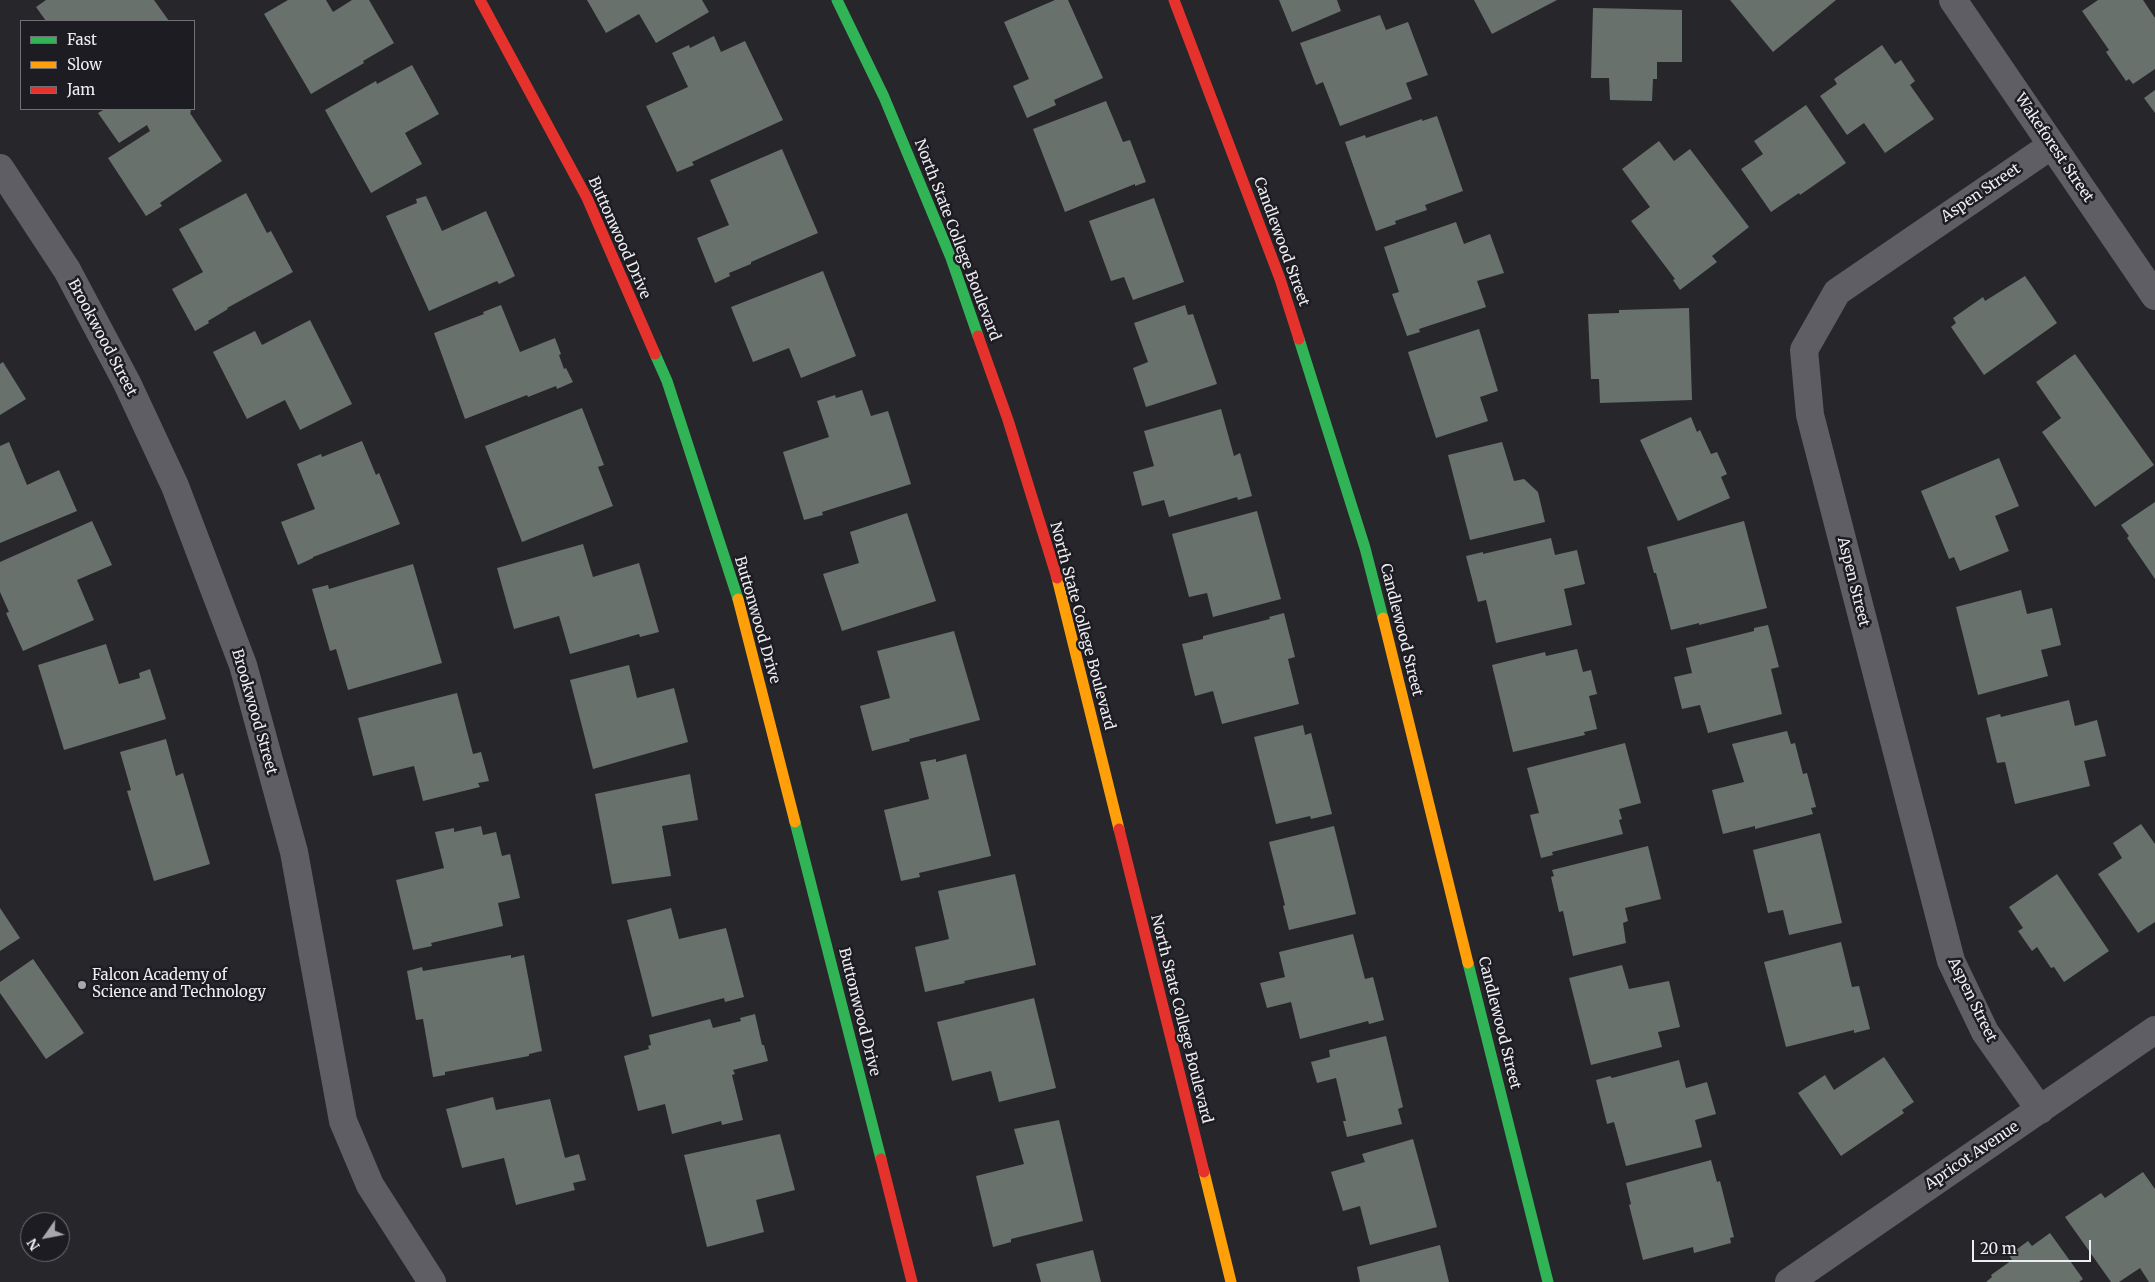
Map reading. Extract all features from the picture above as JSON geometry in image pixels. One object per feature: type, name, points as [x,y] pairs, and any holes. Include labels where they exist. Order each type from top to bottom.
[{"type":"street","name":"Buttonwood Drive","points":[[480,0],[587,198],[666,381],[740,606],[912,1282]]},
{"type":"street","name":"North State College Boulevard","points":[[837,0],[884,97],[951,258],[1008,420],[1058,582],[1231,1282]]},
{"type":"street","name":"Candlewood Street","points":[[1174,0],[1280,279],[1365,548],[1548,1282]]},
{"type":"street","name":"Wakeforest Street","points":[[1953,0],[2155,296]]},
{"type":"street","name":"Aspen Street","points":[[2040,1110],[1985,1032],[1950,961],[1810,415],[1804,350],[1837,292],[2052,145]]},
{"type":"street","name":"Brookwood Street","points":[[0,168],[67,270],[127,383],[175,486],[243,665],[294,852],[343,1121],[370,1185],[432,1282]]},
{"type":"street","name":"Apricot Avenue","points":[[1789,1282],[2155,1030]]},
{"type":"building","points":[[46,0],[154,0],[168,20],[45,20],[36,7]]},
{"type":"building","points":[[288,0],[326,0],[333,12],[352,0],[369,0],[394,43],[311,94],[264,14]]},
{"type":"building","points":[[587,0],[702,0],[709,12],[656,43],[639,14],[606,33]]},
{"type":"building","points":[[1055,0],[1068,0],[1103,78],[1054,100],[1056,105],[1027,118],[1013,86],[1029,79],[1004,22]]},
{"type":"building","points":[[1279,0],[1337,0],[1341,11],[1292,32]]},
{"type":"building","points":[[1474,0],[1557,0],[1492,34]]},
{"type":"building","points":[[1730,0],[1836,0],[1773,52]]},
{"type":"building","points":[[2098,0],[2143,0],[2155,18],[2155,69],[2133,84],[2129,79],[2126,81],[2106,52],[2109,50],[2082,11]]},
{"type":"building","points":[[1593,8],[1682,10],[1682,62],[1657,62],[1657,79],[1653,79],[1652,101],[1610,100],[1609,78],[1591,78]]},
{"type":"building","points":[[1380,15],[1386,30],[1408,22],[1428,75],[1406,83],[1412,99],[1340,126],[1323,82],[1316,85],[1300,43]]},
{"type":"building","points":[[714,36],[721,52],[745,41],[783,120],[692,162],[694,165],[677,172],[646,106],[688,87],[672,53],[689,45],[690,48]]},
{"type":"building","points":[[1882,45],[1895,64],[1901,60],[1915,81],[1910,85],[1934,119],[1885,153],[1864,123],[1847,135],[1820,96],[1837,84],[1834,79]]},
{"type":"building","points":[[412,65],[439,114],[405,133],[422,164],[371,193],[325,110],[376,81],[377,84]]},
{"type":"building","points":[[2155,90],[2155,113],[2144,98]]},
{"type":"building","points":[[1106,101],[1123,142],[1130,140],[1146,182],[1135,186],[1135,184],[1065,212],[1033,129]]},
{"type":"building","points":[[1806,105],[1846,163],[1800,195],[1799,193],[1771,212],[1741,169],[1763,154],[1754,141]]},
{"type":"building","points":[[103,110],[190,110],[190,113],[222,161],[160,203],[162,206],[146,216],[108,158],[150,131],[147,125],[119,143],[98,113]]},
{"type":"building","points":[[1437,116],[1463,191],[1425,205],[1427,210],[1395,221],[1396,224],[1376,231],[1345,142],[1365,135],[1366,138],[1422,119],[1422,121]]},
{"type":"building","points":[[1659,141],[1674,161],[1690,149],[1749,227],[1712,256],[1717,262],[1680,290],[1673,280],[1675,279],[1631,221],[1650,207],[1622,169]]},
{"type":"building","points":[[782,149],[818,233],[751,262],[751,264],[729,273],[730,276],[715,283],[697,238],[729,225],[710,180]]},
{"type":"building","points":[[246,193],[267,233],[271,231],[293,272],[227,308],[208,321],[209,323],[195,331],[172,289],[203,272],[179,229]]},
{"type":"building","points":[[426,196],[442,231],[486,211],[515,276],[499,284],[497,281],[429,311],[386,216],[417,203],[416,199]]},
{"type":"building","points":[[1154,198],[1184,282],[1133,300],[1124,277],[1111,281],[1089,221]]},
{"type":"building","points":[[1456,222],[1464,244],[1490,234],[1504,273],[1477,281],[1486,307],[1419,329],[1420,332],[1407,336],[1392,294],[1399,292],[1384,247]]},
{"type":"building","points":[[823,271],[856,356],[801,378],[789,348],[753,362],[731,307]]},
{"type":"building","points":[[2025,276],[2057,323],[1984,375],[1951,327],[1956,323],[1953,318],[1983,297],[1985,301]]},
{"type":"building","points":[[501,305],[520,352],[555,338],[564,369],[566,368],[573,382],[557,389],[556,386],[528,397],[527,395],[465,419],[434,333],[484,314],[483,312]]},
{"type":"building","points":[[1185,305],[1188,315],[1193,314],[1217,384],[1146,407],[1133,368],[1148,362],[1134,323]]},
{"type":"building","points":[[1689,308],[1692,400],[1600,403],[1599,379],[1591,379],[1588,314],[1619,313],[1619,310]]},
{"type":"building","points":[[310,320],[352,404],[300,430],[285,400],[247,419],[213,352],[255,331],[262,345]]},
{"type":"building","points":[[1479,329],[1498,391],[1480,397],[1488,421],[1436,438],[1408,352]]},
{"type":"building","points":[[2075,354],[2154,465],[2095,507],[2042,432],[2061,418],[2036,382]]},
{"type":"building","points":[[3,362],[26,399],[0,415],[0,364]]},
{"type":"building","points":[[862,390],[871,416],[888,411],[911,484],[822,512],[823,515],[804,520],[783,452],[829,437],[817,401],[835,395],[836,398]]},
{"type":"building","points":[[582,408],[604,465],[598,467],[613,506],[522,542],[485,446]]},
{"type":"building","points":[[1221,409],[1234,456],[1240,453],[1252,496],[1238,500],[1237,497],[1169,517],[1164,500],[1142,506],[1133,472],[1154,466],[1144,431]]},
{"type":"building","points":[[1691,417],[1697,432],[1700,430],[1711,454],[1717,452],[1727,474],[1721,477],[1730,498],[1678,521],[1640,440]]},
{"type":"building","points":[[362,441],[376,475],[379,473],[400,524],[313,557],[298,565],[281,522],[315,509],[297,464],[321,454],[322,457]]},
{"type":"building","points":[[9,442],[27,485],[59,470],[77,511],[0,543],[0,446]]},
{"type":"building","points":[[1502,442],[1514,481],[1524,479],[1538,492],[1545,522],[1470,540],[1448,455]]},
{"type":"building","points":[[1999,458],[2019,506],[1995,516],[2009,551],[1960,571],[1954,557],[1949,559],[1921,491]]},
{"type":"building","points":[[2155,502],[2155,579],[2127,538],[2129,536],[2121,525]]},
{"type":"building","points":[[1257,511],[1281,599],[1213,617],[1207,593],[1189,597],[1172,534]]},
{"type":"building","points":[[907,513],[936,601],[842,631],[823,574],[859,563],[850,532]]},
{"type":"building","points":[[92,521],[112,565],[77,580],[94,620],[23,651],[6,613],[9,612],[0,592],[0,562]]},
{"type":"building","points":[[1744,521],[1767,608],[1671,630],[1647,547]]},
{"type":"building","points":[[1551,538],[1555,555],[1577,550],[1585,584],[1564,589],[1572,625],[1496,643],[1486,600],[1478,602],[1466,556],[1483,552],[1483,554]]},
{"type":"building","points":[[583,544],[593,577],[639,563],[659,632],[640,637],[639,634],[570,654],[559,616],[514,629],[497,568]]},
{"type":"building","points":[[413,564],[442,663],[348,690],[336,649],[330,651],[312,589],[328,585],[329,589]]},
{"type":"building","points":[[2021,590],[2027,614],[2052,608],[2061,645],[2041,650],[2048,676],[1978,695],[1956,607]]},
{"type":"building","points":[[1284,613],[1295,657],[1288,659],[1299,704],[1222,724],[1213,691],[1195,696],[1182,644],[1203,639],[1203,636],[1270,619],[1269,617]]},
{"type":"building","points":[[1768,625],[1779,667],[1771,669],[1782,714],[1708,733],[1700,705],[1682,709],[1674,677],[1692,673],[1686,648],[1754,631],[1754,628]]},
{"type":"building","points":[[954,631],[980,720],[872,751],[860,706],[890,698],[877,651]]},
{"type":"building","points":[[106,644],[119,684],[140,678],[139,673],[150,669],[166,719],[64,750],[38,665]]},
{"type":"building","points":[[1577,649],[1583,672],[1591,670],[1597,694],[1589,696],[1597,729],[1584,732],[1585,735],[1513,752],[1492,665],[1545,652],[1546,656]]},
{"type":"building","points":[[629,665],[637,698],[674,688],[688,742],[593,769],[570,680]]},
{"type":"building","points":[[457,693],[473,754],[481,752],[489,781],[478,783],[480,787],[423,801],[414,766],[373,776],[358,718]]},
{"type":"building","points":[[2069,700],[2075,726],[2097,720],[2106,756],[2084,761],[2090,786],[2015,804],[2005,762],[1997,763],[1986,718],[2000,714],[2001,717]]},
{"type":"building","points":[[1303,725],[1305,735],[1311,733],[1332,814],[1311,819],[1310,816],[1276,824],[1254,737]]},
{"type":"building","points":[[1787,731],[1791,744],[1795,743],[1803,774],[1807,773],[1816,807],[1811,808],[1813,814],[1755,829],[1755,826],[1723,834],[1712,790],[1744,782],[1732,744]]},
{"type":"building","points":[[166,739],[176,776],[183,773],[210,864],[154,881],[127,791],[131,790],[120,752]]},
{"type":"building","points":[[1625,743],[1641,803],[1619,809],[1622,819],[1619,820],[1623,834],[1552,852],[1553,855],[1541,858],[1530,815],[1539,813],[1527,768]]},
{"type":"building","points":[[966,754],[991,856],[919,873],[920,877],[901,881],[884,810],[929,799],[920,762],[936,759],[936,762]]},
{"type":"building","points":[[690,774],[698,820],[662,826],[671,876],[612,884],[595,794]]},
{"type":"building","points":[[2141,824],[2155,844],[2155,922],[2138,933],[2098,874],[2122,858],[2113,843]]},
{"type":"building","points":[[481,826],[483,835],[496,832],[502,856],[510,854],[520,898],[498,903],[503,926],[431,943],[432,946],[413,950],[396,880],[444,868],[435,832],[454,828],[454,832]]},
{"type":"building","points":[[1334,826],[1356,914],[1289,930],[1283,906],[1285,905],[1269,842]]},
{"type":"building","points":[[1820,833],[1842,923],[1789,935],[1783,910],[1768,913],[1753,850]]},
{"type":"building","points":[[1648,846],[1661,899],[1625,908],[1628,921],[1623,923],[1626,943],[1573,956],[1563,911],[1559,912],[1551,877],[1554,876],[1552,870]]},
{"type":"building","points":[[1015,874],[1036,965],[925,992],[915,947],[949,939],[938,891]]},
{"type":"building","points":[[2057,874],[2109,951],[2064,982],[2054,967],[2051,968],[2037,947],[2032,951],[2018,931],[2023,928],[2009,907]]},
{"type":"building","points":[[0,908],[20,938],[0,951]]},
{"type":"building","points":[[671,908],[679,939],[726,928],[744,997],[725,1002],[724,998],[652,1017],[627,920]]},
{"type":"building","points":[[1353,934],[1365,979],[1373,977],[1384,1020],[1369,1024],[1368,1021],[1300,1039],[1291,1002],[1267,1008],[1260,983],[1285,977],[1279,952]]},
{"type":"building","points":[[1841,942],[1852,987],[1859,986],[1870,1029],[1854,1033],[1854,1030],[1786,1047],[1764,962]]},
{"type":"building","points":[[511,955],[511,958],[524,955],[542,1051],[529,1054],[529,1056],[445,1072],[445,1075],[433,1077],[423,1019],[416,1020],[407,971],[422,967],[423,971]]},
{"type":"building","points":[[33,959],[84,1033],[46,1059],[0,993],[0,982]]},
{"type":"building","points":[[1622,965],[1629,989],[1669,981],[1680,1027],[1658,1032],[1662,1047],[1591,1065],[1569,978]]},
{"type":"building","points":[[1034,998],[1056,1088],[999,1102],[991,1071],[952,1081],[937,1022]]},
{"type":"building","points":[[755,1014],[762,1045],[764,1045],[768,1061],[733,1070],[735,1074],[732,1075],[743,1120],[722,1125],[721,1121],[672,1134],[665,1104],[638,1111],[624,1056],[649,1049],[648,1046],[651,1045],[649,1035],[710,1019],[713,1028],[741,1021],[740,1018]]},
{"type":"building","points":[[1386,1036],[1403,1107],[1398,1109],[1402,1124],[1347,1137],[1343,1121],[1346,1121],[1336,1078],[1317,1083],[1311,1062],[1330,1057],[1329,1050]]},
{"type":"building","points":[[1884,1057],[1914,1102],[1902,1110],[1904,1113],[1841,1156],[1798,1093],[1825,1075],[1834,1090]]},
{"type":"building","points":[[1679,1060],[1686,1088],[1707,1082],[1716,1114],[1695,1120],[1702,1147],[1626,1166],[1614,1122],[1607,1124],[1596,1080],[1610,1076],[1612,1078]]},
{"type":"building","points":[[493,1097],[496,1110],[550,1099],[565,1158],[579,1154],[586,1180],[573,1183],[575,1190],[516,1205],[504,1158],[462,1168],[446,1109]]},
{"type":"building","points":[[1059,1120],[1083,1221],[1011,1239],[1011,1242],[993,1247],[976,1176],[1024,1164],[1014,1129]]},
{"type":"building","points":[[780,1134],[795,1190],[756,1200],[764,1232],[707,1247],[684,1155]]},
{"type":"building","points":[[1413,1139],[1437,1227],[1370,1245],[1360,1206],[1343,1211],[1331,1172],[1365,1162],[1362,1154]]},
{"type":"building","points":[[1711,1160],[1717,1182],[1720,1181],[1734,1237],[1730,1238],[1731,1243],[1694,1253],[1693,1247],[1643,1260],[1629,1205],[1631,1204],[1626,1183]]},
{"type":"building","points":[[2143,1172],[2155,1189],[2155,1282],[2149,1282],[2140,1268],[2119,1282],[2111,1282],[2065,1217],[2101,1193],[2105,1198]]},
{"type":"building","points":[[2050,1233],[2083,1279],[2079,1282],[1986,1282],[1992,1277],[1991,1275],[2012,1260],[2009,1255],[2028,1241],[2032,1246]]},
{"type":"building","points":[[1440,1245],[1449,1282],[1360,1282],[1357,1267]]},
{"type":"building","points":[[1093,1250],[1101,1282],[1041,1282],[1036,1264]]},
{"type":"traffic: fast","points":[[837,0],[884,97],[951,258],[978,336]]},
{"type":"traffic: fast","points":[[1299,339],[1365,548],[1383,618]]},
{"type":"traffic: fast","points":[[655,354],[667,381],[738,599]]},
{"type":"traffic: fast","points":[[795,822],[881,1159]]},
{"type":"traffic: fast","points":[[1468,963],[1548,1282]]},
{"type":"traffic: slow","points":[[1057,578],[1119,829]]},
{"type":"traffic: slow","points":[[738,599],[795,822]]},
{"type":"traffic: slow","points":[[1383,618],[1468,963]]},
{"type":"traffic: slow","points":[[1204,1172],[1231,1282]]},
{"type":"traffic: jam","points":[[480,0],[587,198],[655,354]]},
{"type":"traffic: jam","points":[[1174,0],[1280,279],[1299,339]]},
{"type":"traffic: jam","points":[[978,336],[1008,420],[1057,578]]},
{"type":"traffic: jam","points":[[1119,829],[1204,1172]]},
{"type":"traffic: jam","points":[[881,1159],[912,1282]]},
{"type":"place","name":"Falcon Academy of Science and Technology","points":[[82,985]]}]
